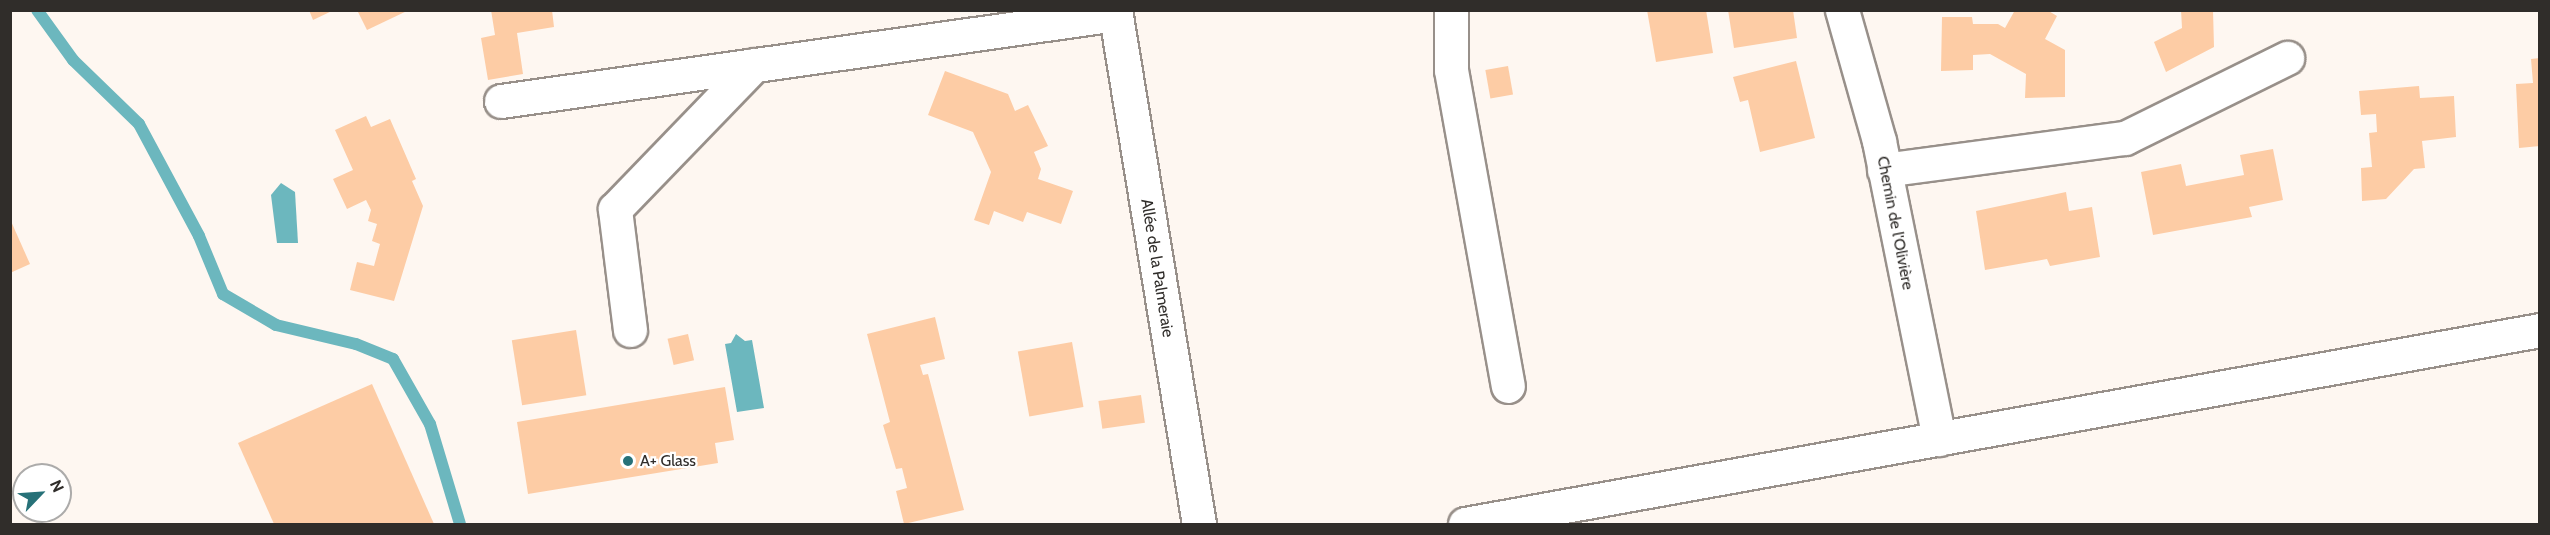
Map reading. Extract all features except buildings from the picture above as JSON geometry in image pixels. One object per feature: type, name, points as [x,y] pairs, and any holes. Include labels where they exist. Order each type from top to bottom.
[{"type":"street","points":[[1451,10],[1451,70],[1508,386]]},
{"type":"street","name":"Chemin de l'Olivière","points":[[1842,10],[1884,170],[1939,439]]},
{"type":"street","points":[[501,101],[1116,12]]},
{"type":"street","name":"Allée de la Palmeraie","points":[[1116,12],[1199,525]]},
{"type":"street","points":[[1884,170],[2125,138],[2148,130],[2287,58]]},
{"type":"street","points":[[630,330],[615,209],[754,65]]},
{"type":"street","points":[[1466,525],[2540,330]]},
{"type":"water","points":[[281,183],[295,192],[298,243],[277,243],[271,195]]},
{"type":"water","points":[[736,334],[745,341],[752,340],[764,408],[737,412],[725,344],[731,343]]},
{"type":"waterway","points":[[37,10],[73,60],[139,124],[199,236],[223,294],[276,325],[356,344],[393,359],[430,424],[460,524]]},
{"type":"place","name":"A+ Glass","points":[[628,461]]}]
